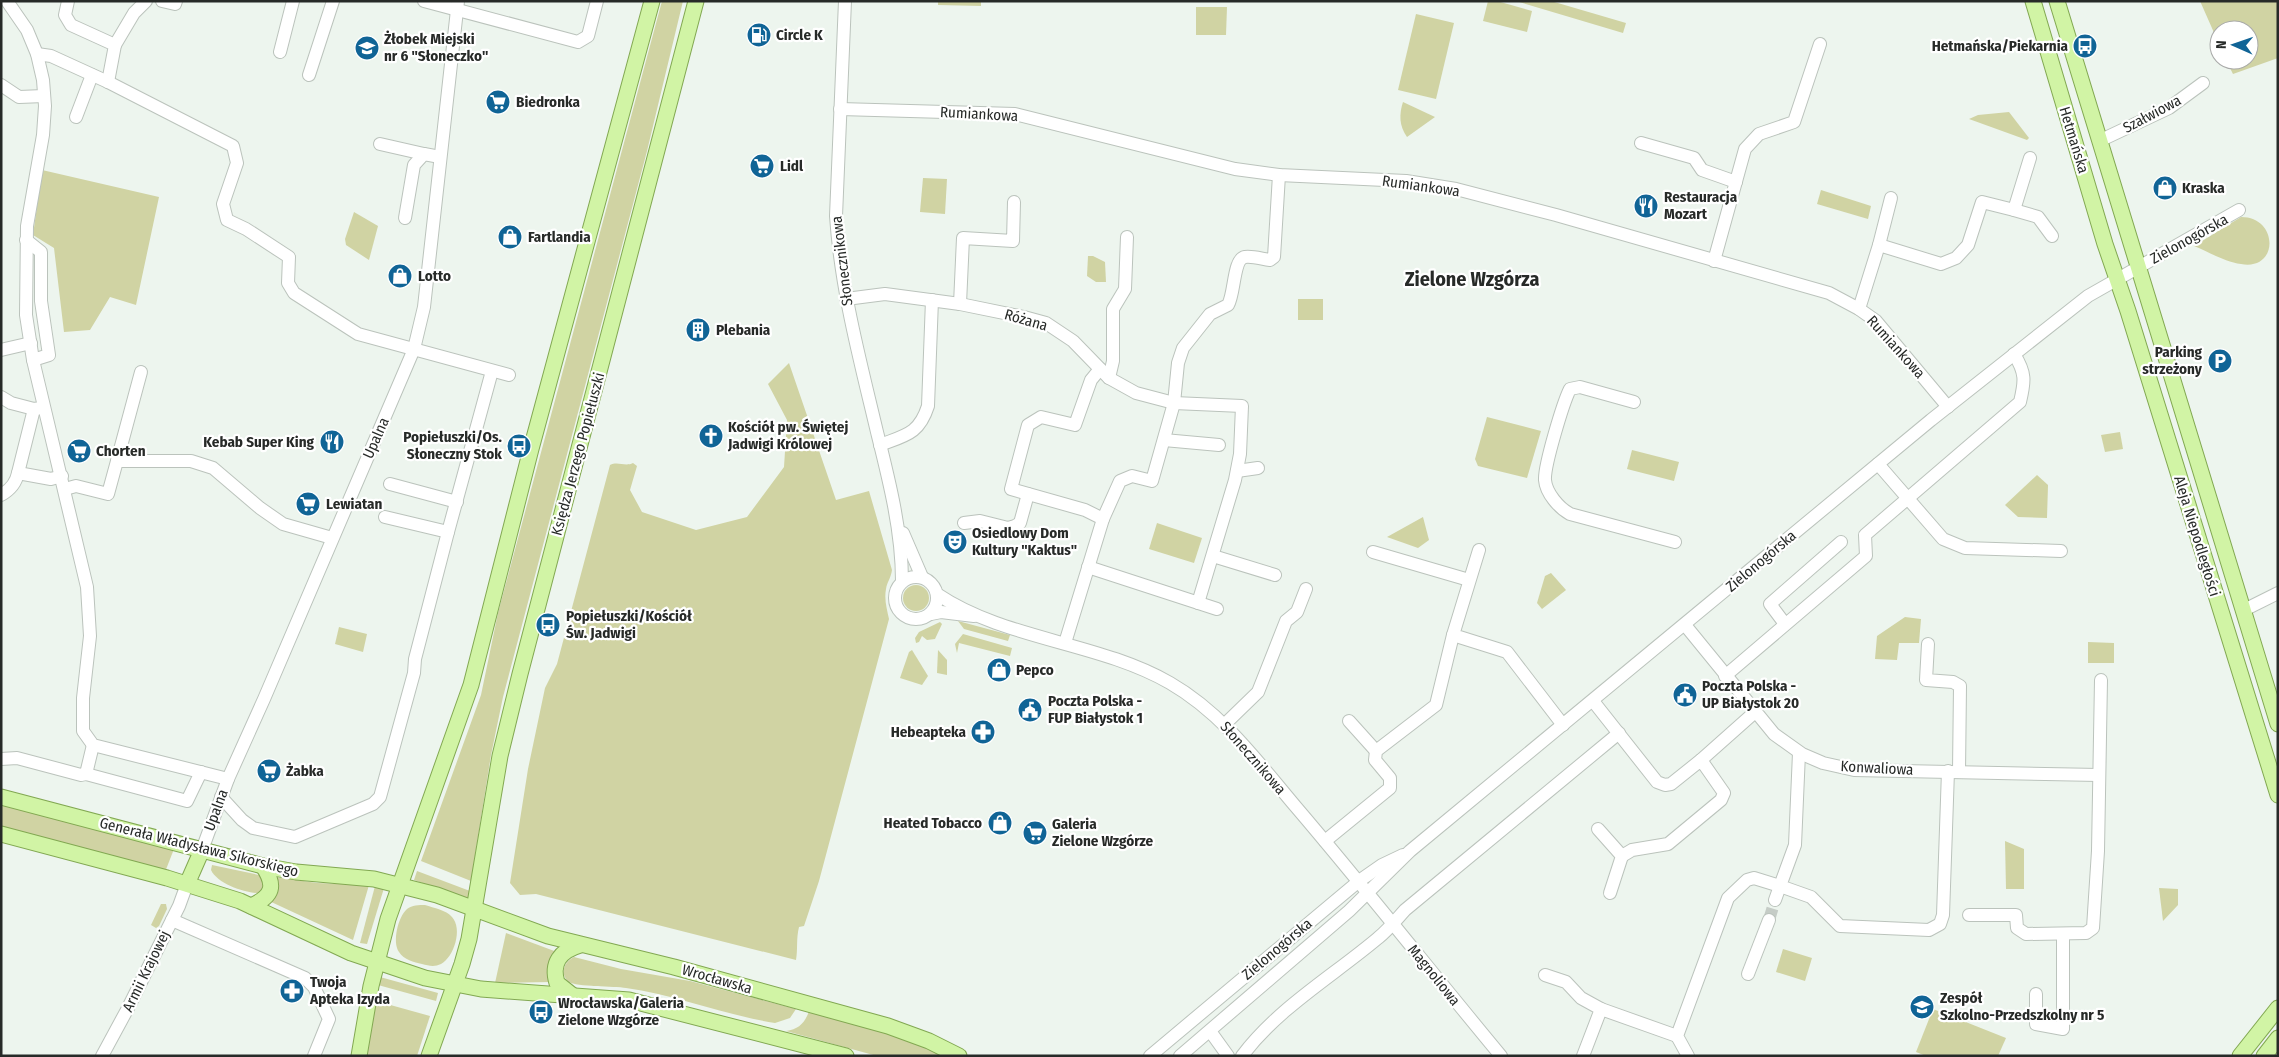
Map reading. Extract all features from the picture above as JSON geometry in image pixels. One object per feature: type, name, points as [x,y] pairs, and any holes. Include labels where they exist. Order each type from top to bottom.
[{"type":"main road","points":[[359,1056],[376,963],[399,885],[471,685],[531,449],[652,1]]},
{"type":"main road","name":"Księdza Jerzego Popiełuszki","points":[[455,984],[467,947],[500,756],[520,674],[696,1]]},
{"type":"main road","name":"Hetmańska","points":[[2033,1],[2117,278]]},
{"type":"main road","name":"Hetmańska","points":[[2057,1],[2138,266]]},
{"type":"main road","name":"Aleja Niepodległości","points":[[2138,266],[2278,724]]},
{"type":"main road","name":"Aleja Niepodległości","points":[[2117,278],[2278,795]]},
{"type":"main road","name":"Generała Władysława Sikorskiego","points":[[1,797],[263,866],[296,872],[374,879],[437,895],[474,909]]},
{"type":"main road","points":[[1,834],[187,884],[251,906],[376,963],[425,978],[490,989],[629,1000],[846,1056]]},
{"type":"main road","points":[[187,884],[202,850]]},
{"type":"main road","points":[[251,906],[262,901],[269,893],[272,885],[270,877],[263,866]]},
{"type":"main road","name":"Wrocławska","points":[[474,909],[507,922],[580,945],[674,967],[874,1022],[929,1041],[959,1056]]},
{"type":"main road","points":[[572,995],[557,983],[555,968],[558,957],[564,952],[580,945]]},
{"type":"main road","points":[[430,1056],[455,984]]},
{"type":"main road","points":[[2240,1056],[2278,1008]]},
{"type":"main road","points":[[2264,1056],[2278,1038]]},
{"type":"street","points":[[7,1],[27,30],[37,54],[43,80],[43,135],[32,190],[26,240],[26,315],[34,360],[39,408],[62,476],[88,587],[90,636],[83,698],[83,731],[93,746],[228,779]]},
{"type":"street","points":[[68,1],[65,16],[71,25],[116,45]]},
{"type":"street","points":[[108,82],[116,45],[134,13],[146,1]]},
{"type":"street","points":[[162,1],[175,4],[176,1]]},
{"type":"street","points":[[280,52],[293,1]]},
{"type":"street","points":[[309,75],[333,1]]},
{"type":"street","points":[[424,1],[457,6],[578,42],[588,36],[597,1]]},
{"type":"street","name":"Słonecznikowa","points":[[845,1],[836,216],[838,251],[846,299],[896,516],[902,581]]},
{"type":"street","name":"Upalna","points":[[202,850],[220,797],[414,349],[424,307],[457,6]]},
{"type":"street","points":[[1714,261],[1745,148],[1759,134],[1794,122],[1820,44]]},
{"type":"street","points":[[37,54],[51,56],[108,82],[233,146],[237,163],[224,204],[228,220],[290,257],[288,283],[294,293],[358,334],[509,375]]},
{"type":"street","points":[[76,116],[92,75]]},
{"type":"street","name":"Szałwiowa","points":[[2099,141],[2169,108],[2203,82]]},
{"type":"street","points":[[1,85],[18,97],[44,96]]},
{"type":"street","name":"Rumiankowa","points":[[840,109],[1015,114],[1235,169],[1279,175],[1406,181],[1456,189],[1544,212],[1829,293],[1859,309],[1876,321],[1948,406]]},
{"type":"street","points":[[1641,143],[1694,158],[1702,170],[1736,182]]},
{"type":"street","points":[[380,144],[440,157]]},
{"type":"street","points":[[405,218],[414,165],[424,154]]},
{"type":"street","points":[[2014,210],[2030,158]]},
{"type":"street","points":[[1065,643],[1103,519],[1120,481],[1132,476],[1152,481],[1174,403],[1178,363],[1183,348],[1210,314],[1228,305],[1234,286],[1237,263],[1245,257],[1270,260],[1274,256],[1279,175]]},
{"type":"street","points":[[1859,309],[1891,198]]},
{"type":"street","points":[[960,304],[963,238],[1012,241],[1014,202]]},
{"type":"street","points":[[1879,245],[1941,264],[1956,258],[1968,245],[1982,202],[2038,217],[2052,236]]},
{"type":"street","name":"Zielonogórska","points":[[1180,1056],[1368,894],[1410,851],[1948,406],[2088,296],[2239,210]]},
{"type":"street","points":[[1110,378],[1113,361],[1114,309],[1125,289],[1127,237]]},
{"type":"street","points":[[26,240],[41,252],[41,301],[49,355],[34,360]]},
{"type":"street","name":"Różana","points":[[846,299],[884,294],[960,304],[1046,323],[1073,341],[1110,378],[1136,393],[1174,403],[1242,406],[1237,471]]},
{"type":"street","points":[[880,444],[916,430],[924,419],[928,406],[932,300]]},
{"type":"street","points":[[1,350],[31,343]]},
{"type":"street","points":[[1725,676],[1866,556],[1865,535],[2020,402],[2024,385],[2023,369],[2014,354]]},
{"type":"street","points":[[1100,369],[1091,380],[1075,425],[1041,417],[1028,425],[1011,489],[1085,510],[1103,519]]},
{"type":"street","points":[[220,797],[242,820],[253,828],[294,837],[377,801],[380,797],[492,370]]},
{"type":"street","points":[[65,489],[76,486],[108,494],[141,372]]},
{"type":"street","points":[[1634,402],[1580,387],[1570,389],[1546,472],[1546,487],[1562,510],[1570,514],[1675,542]]},
{"type":"street","points":[[1,397],[11,403],[39,408]]},
{"type":"street","points":[[1,495],[13,486],[39,408]]},
{"type":"street","points":[[1164,440],[1219,445]]},
{"type":"street","points":[[117,461],[191,461],[213,468],[260,508],[283,524],[332,538]]},
{"type":"street","points":[[1878,464],[1943,539],[1965,548],[2061,550]]},
{"type":"street","points":[[1198,603],[1237,471],[1258,468]]},
{"type":"street","points":[[18,474],[51,479],[62,476]]},
{"type":"street","points":[[390,484],[456,502]]},
{"type":"street","points":[[964,523],[980,521],[1008,528],[1016,526],[1020,523],[1028,494]]},
{"type":"street","name":"Słonecznikowa","points":[[896,516],[922,577]]},
{"type":"street","points":[[385,517],[448,532]]},
{"type":"street","points":[[1785,624],[1770,604],[1841,542]]},
{"type":"street","points":[[1326,841],[1390,788],[1390,778],[1375,760],[1376,751],[1436,705],[1453,635],[1480,550]]},
{"type":"street","points":[[1373,552],[1469,580]]},
{"type":"street","points":[[1213,556],[1275,575]]},
{"type":"street","points":[[1088,567],[1217,609]]},
{"type":"street","points":[[915,576],[922,577],[935,587],[938,602],[931,614],[915,620],[906,617],[900,612],[896,606],[895,593],[902,581],[915,576]]},
{"type":"street","points":[[1225,724],[1258,692],[1286,621],[1297,612],[1306,589]]},
{"type":"street","points":[[2244,610],[2278,593]]},
{"type":"street","name":"Słonecznikowa","points":[[937,594],[981,617]]},
{"type":"street","name":"Słonecznikowa","points":[[931,614],[942,612],[981,617],[1065,643],[1150,672],[1190,696],[1225,724],[1326,841],[1368,894]]},
{"type":"street","name":"Konwaliowa","points":[[1685,625],[1774,734],[1799,753],[1823,763],[1854,770],[2099,775]]},
{"type":"street","points":[[1453,635],[1507,652],[1563,725]]},
{"type":"street","points":[[1677,1036],[1728,898],[1747,880],[1754,878],[1811,897],[1840,926],[1929,930],[1936,928],[1940,924],[1943,915],[1960,686],[1953,682],[1926,680],[1928,644]]},
{"type":"street","points":[[1970,915],[2016,915],[2017,928],[2020,932],[2063,934],[2090,932],[2095,922],[2101,680]]},
{"type":"street","points":[[1593,701],[1661,784],[1671,784],[1755,712]]},
{"type":"street","points":[[1350,721],[1376,751]]},
{"type":"street","points":[[1242,1056],[1250,1045],[1292,1006],[1380,937],[1410,906],[1619,733]]},
{"type":"street","points":[[86,774],[93,746]]},
{"type":"street","points":[[1775,900],[1796,846],[1799,753]]},
{"type":"street","points":[[1,760],[17,758],[81,775],[86,774],[187,802],[201,772]]},
{"type":"street","points":[[1610,893],[1622,856],[1632,850],[1668,844],[1721,800],[1724,793],[1722,789],[1701,760]]},
{"type":"street","points":[[1598,829],[1622,856]]},
{"type":"street","name":"Zielonogórska","points":[[1150,1056],[1359,881],[1382,865],[1410,851]]},
{"type":"street","name":"Armii Krajowej","points":[[102,1056],[172,920],[187,884]]},
{"type":"street","name":"Magnoliowa","points":[[1368,894],[1501,1056]]},
{"type":"street","points":[[172,920],[305,978],[314,987],[329,1019],[314,1056]]},
{"type":"street","points":[[1748,974],[1769,920]]},
{"type":"street","points":[[2036,994],[2036,1024],[2063,1029],[2063,934]]},
{"type":"street","points":[[1544,975],[1566,982],[1581,998],[1602,1009],[1677,1036],[1688,1056]]},
{"type":"street","points":[[1583,1056],[1602,1009]]},
{"type":"street","points":[[1210,1031],[1228,1056]]},
{"type":"green space","points":[[662,1],[683,1],[647,151],[503,697],[491,755],[471,881],[421,861],[481,695],[498,613]]},
{"type":"green space","points":[[938,1],[981,1],[981,6],[938,5]]},
{"type":"green space","points":[[1488,1],[1497,1],[1532,11],[1527,32],[1483,21]]},
{"type":"green space","points":[[1516,1],[1551,1],[1626,23],[1623,33]]},
{"type":"green space","points":[[2200,1],[2278,1],[2278,58],[2259,65],[2259,20],[2209,21]]},
{"type":"green space","points":[[1196,7],[1227,7],[1226,35],[1196,35]]},
{"type":"green space","points":[[1416,14],[1454,23],[1436,99],[1398,90]]},
{"type":"green space","points":[[2231,70],[2244,70],[2233,74]]},
{"type":"green space","points":[[1403,102],[1435,117],[1407,137],[1402,129],[1400,120]]},
{"type":"green space","points":[[2009,112],[2029,138],[2027,140],[1969,119],[1978,115]]},
{"type":"green space","points":[[42,170],[159,197],[136,305],[110,297],[90,330],[64,332],[54,248],[33,235]]},
{"type":"green space","points":[[923,178],[947,179],[945,214],[920,212]]},
{"type":"green space","points":[[1821,190],[1871,206],[1868,219],[1817,204]]},
{"type":"green space","points":[[354,212],[378,226],[369,260],[346,245],[345,239]]},
{"type":"green space","points":[[2241,217],[2253,219],[2262,225],[2268,234],[2270,243],[2268,252],[2262,260],[2253,264],[2235,263],[2194,246]]},
{"type":"green space","points":[[1088,256],[1093,256],[1105,262],[1106,282],[1096,282],[1087,276]]},
{"type":"green space","points":[[1298,299],[1323,299],[1323,320],[1298,320]]},
{"type":"green space","points":[[789,363],[836,500],[869,491],[892,570],[885,593],[889,619],[819,881],[804,926],[799,927],[796,960],[536,894],[520,895],[510,883],[528,769],[545,688],[557,664],[610,465],[633,463],[637,466],[630,490],[642,512],[696,530],[747,517],[784,467],[787,420],[768,384]]},
{"type":"green space","points":[[1487,417],[1541,431],[1527,478],[1478,466],[1475,459]]},
{"type":"green space","points":[[2120,432],[2123,449],[2105,452],[2101,435]]},
{"type":"green space","points":[[1632,450],[1679,462],[1674,481],[1627,469]]},
{"type":"green space","points":[[2037,475],[2048,485],[2047,518],[2018,517],[2005,505]]},
{"type":"green space","points":[[1423,517],[1429,540],[1418,548],[1387,537]]},
{"type":"green space","points":[[1157,523],[1202,538],[1194,563],[1149,549]]},
{"type":"green space","points":[[1551,573],[1566,590],[1542,609],[1537,603],[1545,576]]},
{"type":"green space","points":[[916,585],[925,589],[929,598],[925,607],[916,611],[907,607],[903,598],[907,589]]},
{"type":"green space","points":[[1905,617],[1921,619],[1919,643],[1899,643],[1897,660],[1875,659],[1877,636]]},
{"type":"green space","points":[[958,621],[1010,635],[1008,641],[964,629]]},
{"type":"green space","points":[[940,622],[942,624],[935,639],[927,640],[922,636],[919,642],[916,643],[915,638],[919,632]]},
{"type":"green space","points":[[339,627],[367,634],[363,652],[335,644]]},
{"type":"green space","points":[[963,634],[1012,648],[1010,656],[959,643],[957,653],[955,644]]},
{"type":"green space","points":[[2088,642],[2114,643],[2114,663],[2088,663]]},
{"type":"green space","points":[[912,650],[928,676],[922,685],[900,678],[909,652]]},
{"type":"green space","points":[[938,650],[947,660],[947,675],[937,673]]},
{"type":"green space","points":[[1,804],[174,849],[165,872],[1,827]]},
{"type":"green space","points":[[2005,841],[2024,849],[2024,889],[2006,889]]},
{"type":"green space","points":[[212,865],[259,875],[263,877],[266,885],[260,893],[237,889],[224,883],[214,875],[211,870]]},
{"type":"green space","points":[[417,871],[470,891],[468,900],[414,880]]},
{"type":"green space","points":[[276,877],[317,883],[369,885],[353,940],[267,900]]},
{"type":"green space","points":[[375,886],[384,888],[367,944],[360,943]]},
{"type":"green space","points":[[2159,888],[2178,889],[2178,905],[2163,921]]},
{"type":"green space","points":[[161,904],[166,904],[167,909],[159,926],[156,928],[151,925]]},
{"type":"green space","points":[[425,905],[447,913],[452,917],[457,928],[456,942],[450,955],[441,964],[436,966],[409,960],[401,955],[397,948],[397,930],[404,913],[411,907]]},
{"type":"green space","points":[[506,933],[557,952],[552,982],[495,983]]},
{"type":"green space","points":[[1783,949],[1812,958],[1805,981],[1776,972]]},
{"type":"green space","points":[[574,957],[621,969],[690,981],[796,1009],[790,1018],[775,1023],[645,991],[621,987],[573,984],[566,979],[564,968]]},
{"type":"green space","points":[[380,977],[438,993],[436,1001],[378,985]]},
{"type":"green space","points":[[376,1001],[430,1016],[417,1056],[367,1056]]},
{"type":"green space","points":[[1933,1009],[2006,1038],[1998,1056],[1926,1056],[1916,1052]]},
{"type":"green space","points":[[809,1011],[896,1035],[949,1056],[877,1056],[786,1031],[801,1025]]},
{"type":"tunnel","points":[[1769,920],[1775,900]]},
{"type":"place","name":"Circle K","points":[[759,35]]},
{"type":"place","name":"Hetmańska/Piekarnia","points":[[2085,46]]},
{"type":"place","name":"Żłobek Miejski nr 6 \"Słoneczko\"","points":[[367,48]]},
{"type":"place","name":"Biedronka","points":[[498,102]]},
{"type":"place","name":"Lidl","points":[[762,166]]},
{"type":"place","name":"Kraska","points":[[2165,188]]},
{"type":"place","name":"Restauracja Mozart","points":[[1646,206]]},
{"type":"place","name":"Fartlandia","points":[[510,237]]},
{"type":"place","name":"Lotto","points":[[400,276]]},
{"type":"place","name":"Plebania","points":[[698,330]]},
{"type":"place","name":"Parking strzeżony","points":[[2220,361]]},
{"type":"place","name":"Kościół pw. Świętej Jadwigi Królowej","points":[[711,436]]},
{"type":"place","name":"Kebab Super King","points":[[332,442]]},
{"type":"place","name":"Popiełuszki/Os. Słoneczny Stok","points":[[519,446]]},
{"type":"place","name":"Chorten","points":[[79,451]]},
{"type":"place","name":"Lewiatan","points":[[308,504]]},
{"type":"place","name":"Osiedlowy Dom Kultury \"Kaktus\"","points":[[955,542]]},
{"type":"place","name":"Popiełuszki/Kościół Św. Jadwigi","points":[[548,625]]},
{"type":"place","name":"Pepco","points":[[999,670]]},
{"type":"place","name":"Poczta Polska - UP Białystok 20","points":[[1685,695]]},
{"type":"place","name":"Poczta Polska - FUP Białystok 1","points":[[1030,710]]},
{"type":"place","name":"Hebeapteka","points":[[983,732]]},
{"type":"place","name":"Żabka","points":[[269,771]]},
{"type":"place","name":"Heated Tobacco","points":[[1000,823]]},
{"type":"place","name":"Galeria Zielone Wzgórze","points":[[1035,833]]},
{"type":"place","name":"Twoja Apteka Izyda","points":[[292,991]]},
{"type":"place","name":"Zespół Szkolno-Przedszkolny nr 5","points":[[1922,1007]]},
{"type":"place","name":"Wrocławska/Galeria Zielone Wzgórze","points":[[541,1012]]},
{"type":"district","name":"Zielone Wzgórza","points":[[1472,279]]}]
